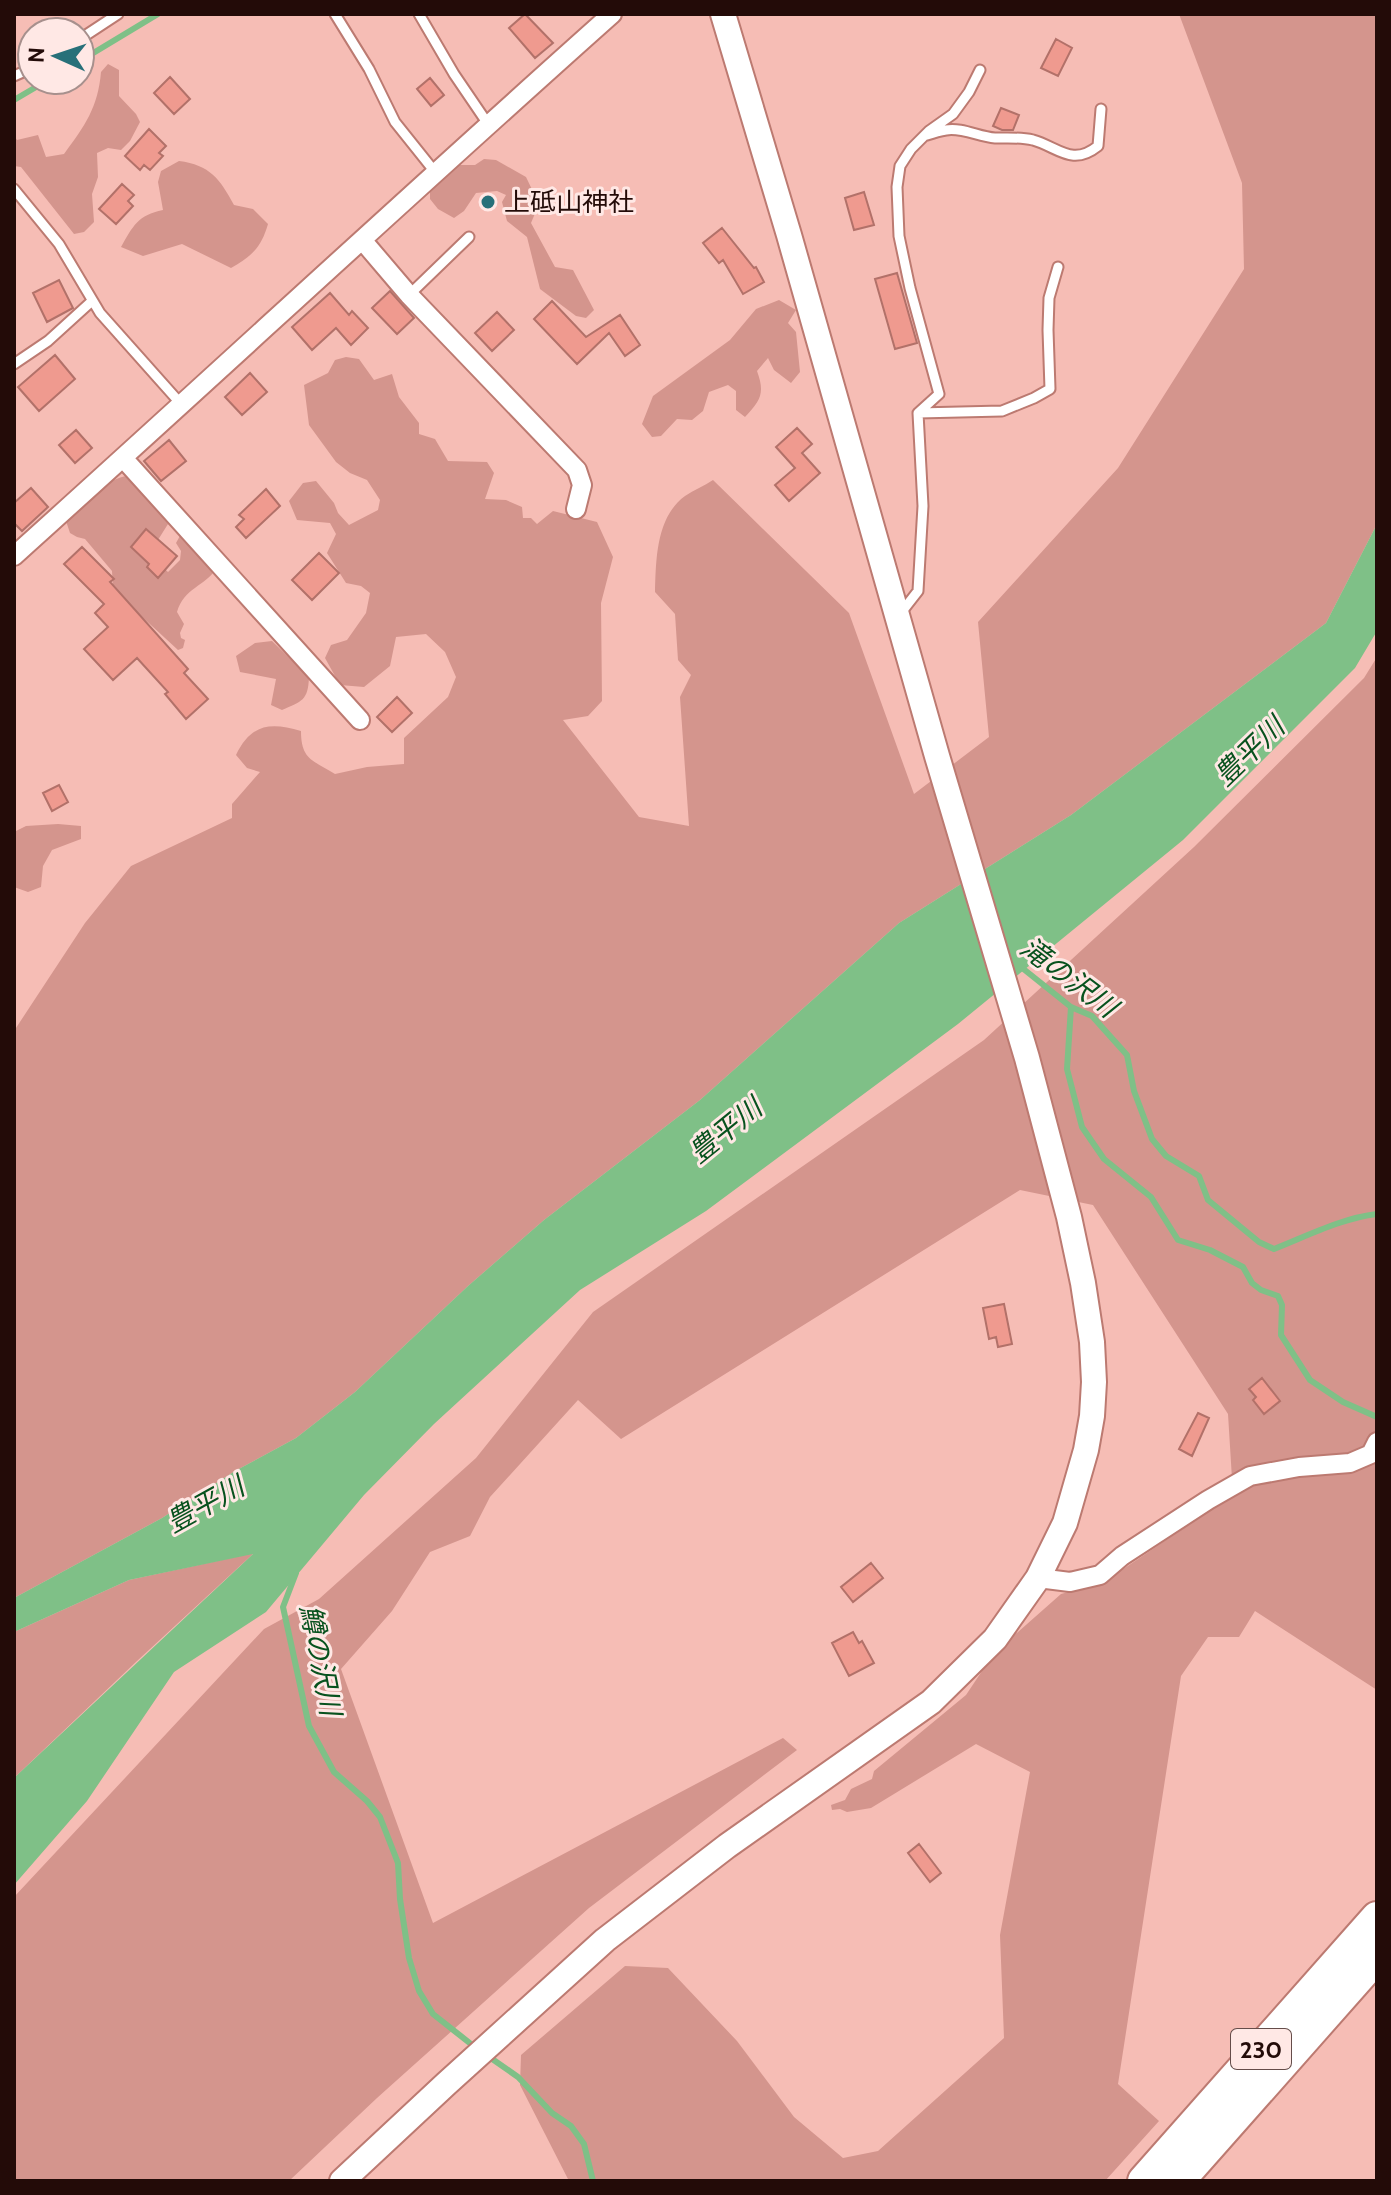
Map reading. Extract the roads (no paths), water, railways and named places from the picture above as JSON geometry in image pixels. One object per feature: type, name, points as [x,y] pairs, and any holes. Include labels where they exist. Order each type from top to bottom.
[{"type":"highway","name":"230","points":[[1144,2181],[1377,1918]]},
{"type":"highway","name":"230","points":[[1178,2181],[1377,1956]]},
{"type":"street","points":[[14,556],[612,14]]},
{"type":"street","points":[[342,2181],[605,1940],[727,1846],[931,1702],[995,1639],[1038,1578],[1065,1523],[1086,1450],[1092,1416],[1092,1342],[1069,1217],[1027,1058],[723,14]]},
{"type":"street","points":[[363,241],[409,295],[577,470],[582,485],[576,509]]},
{"type":"street","points":[[123,458],[360,720]]},
{"type":"street","points":[[1038,1578],[1070,1582],[1100,1575],[1122,1556],[1250,1476],[1299,1467],[1350,1463],[1371,1454],[1377,1442]]},
{"type":"lane","points":[[96,28],[118,14]]},
{"type":"lane","points":[[335,14],[369,69],[395,122],[435,172]]},
{"type":"lane","points":[[419,14],[488,124]]},
{"type":"lane","points":[[918,413],[939,394],[899,236],[897,187],[900,166],[924,136],[953,114],[980,70]]},
{"type":"lane","points":[[924,136],[948,129],[992,138],[1016,137],[1037,141],[1057,151],[1087,154],[1098,146],[1101,109]]},
{"type":"lane","points":[[14,189],[59,244],[100,313],[181,404]]},
{"type":"lane","points":[[409,295],[469,237]]},
{"type":"lane","points":[[918,413],[1002,411],[1050,389],[1049,298],[1058,267]]},
{"type":"lane","points":[[14,364],[48,341],[92,301]]},
{"type":"lane","points":[[898,617],[918,591],[923,506],[918,413]]},
{"type":"water","name":"豊平川","points":[[1377,524],[1377,631],[1355,668],[1183,840],[958,1024],[706,1211],[580,1290],[434,1424],[364,1495],[266,1612],[174,1672],[87,1801],[14,1885],[14,1778],[253,1554],[129,1580],[14,1632],[14,1598],[162,1518],[235,1471],[296,1438],[355,1392],[544,1220],[700,1100],[899,923],[1071,815],[1326,623]]},
{"type":"waterway","points":[[96,51],[158,14]]},
{"type":"waterway","points":[[14,100],[21,96]]},
{"type":"waterway","name":"滝の沢川","points":[[1021,967],[1071,1007],[1092,1016],[1127,1055],[1134,1091],[1152,1139],[1166,1156],[1199,1176],[1208,1200],[1259,1242],[1274,1249],[1338,1223],[1377,1214]]},
{"type":"waterway","points":[[1071,1007],[1067,1069],[1082,1127],[1104,1159],[1151,1197],[1178,1240],[1210,1250],[1243,1267],[1252,1283],[1278,1296],[1282,1305],[1281,1335],[1310,1380],[1343,1402],[1377,1417]]},
{"type":"waterway","name":"鱒の沢川","points":[[296,1573],[283,1607],[309,1726],[334,1772],[380,1817],[398,1863],[409,1958],[419,1991],[433,2014],[476,2048]]},
{"type":"waterway","name":"鱒の沢川","points":[[485,2054],[518,2077],[552,2113],[571,2126],[584,2144],[593,2181]]},
{"type":"place","name":"上砥山神社","points":[[488,202]]}]
